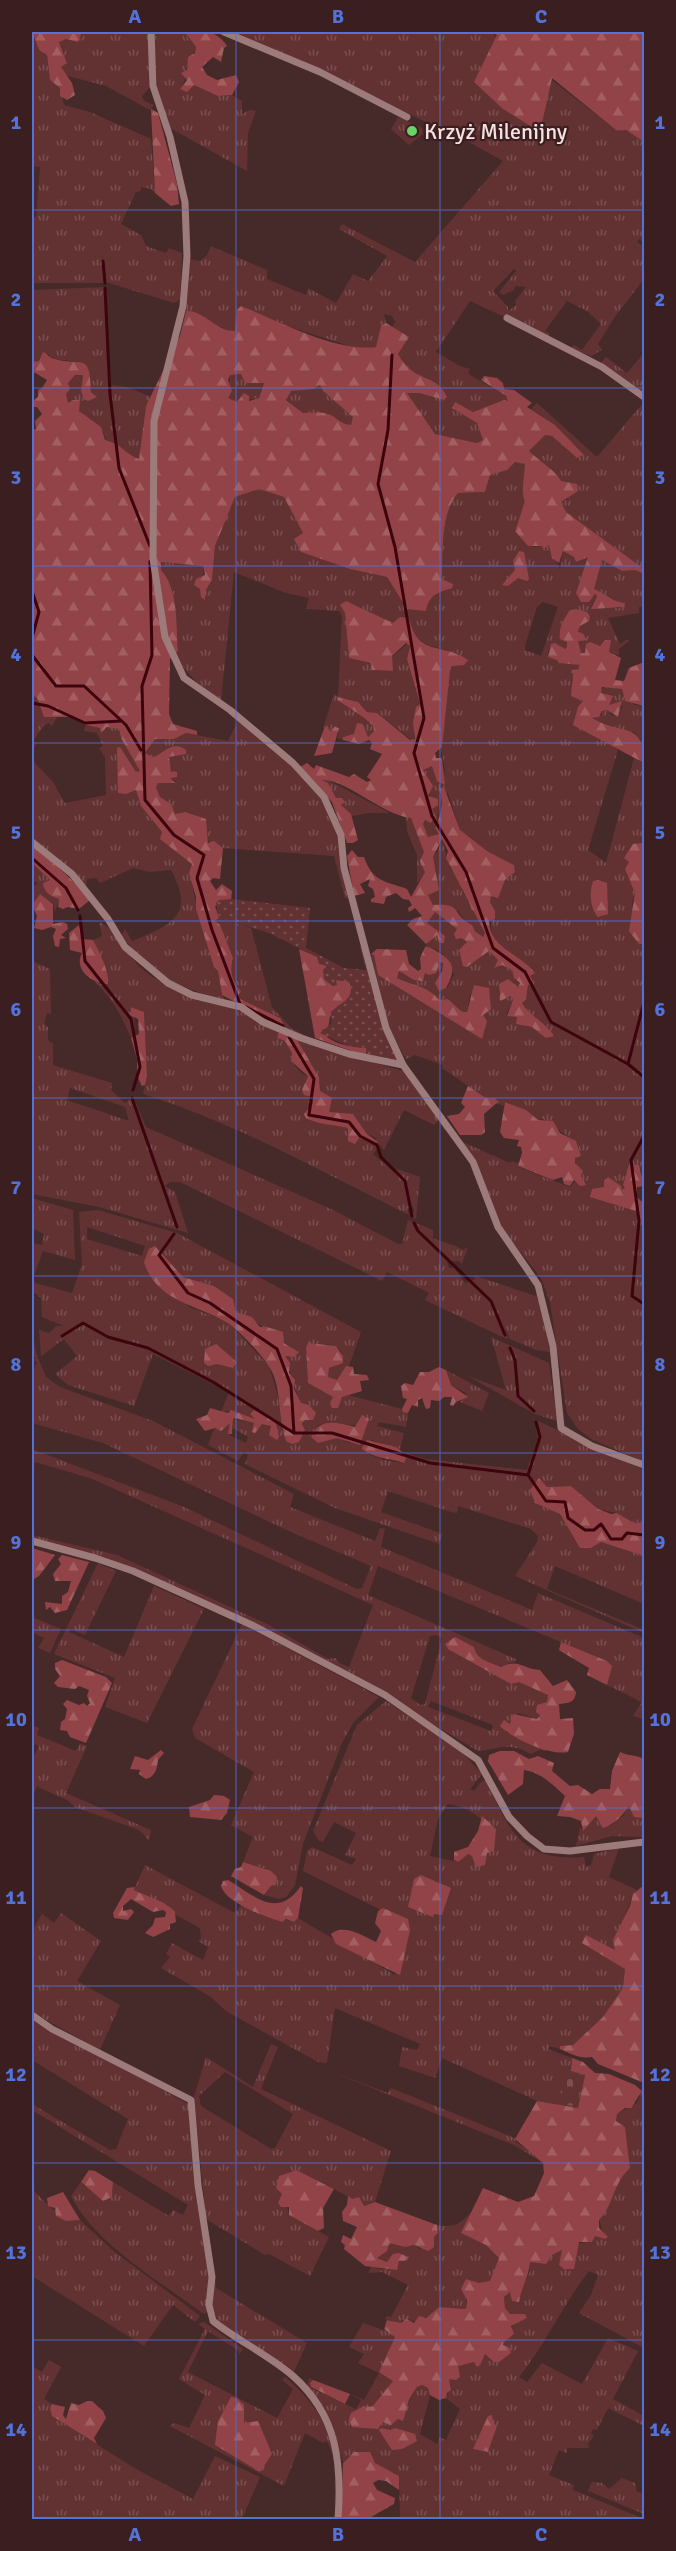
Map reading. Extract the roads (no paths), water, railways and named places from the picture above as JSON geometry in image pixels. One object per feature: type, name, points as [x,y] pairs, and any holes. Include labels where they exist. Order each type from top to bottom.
[{"type":"street","points":[[152,32],[153,86],[170,137],[185,202],[187,256],[183,306],[154,421],[153,559],[165,637],[184,678],[230,710],[293,763],[324,797],[341,835],[344,868],[386,1028],[403,1065],[473,1162],[498,1227],[538,1285],[553,1346],[561,1428],[592,1446],[645,1466]]},
{"type":"street","points":[[224,32],[320,72],[407,117]]},
{"type":"street","points":[[507,318],[602,367],[645,397]]},
{"type":"street","points":[[32,842],[72,874],[108,919],[125,947],[168,983],[192,995],[242,1007],[263,1022],[310,1041],[349,1054],[403,1065]]},
{"type":"street","points":[[32,1541],[133,1571],[254,1626],[385,1695],[478,1760],[509,1817],[527,1836],[544,1849],[570,1851],[645,1842]]},
{"type":"street","points":[[32,2015],[52,2029],[191,2100],[198,2185],[211,2270],[209,2305],[213,2321],[293,2376],[325,2416],[340,2462],[338,2520]]},
{"type":"waterway","points":[[103,261],[105,283]]},
{"type":"waterway","points":[[105,288],[110,394],[119,468],[150,546]]},
{"type":"waterway","points":[[392,355],[388,430],[378,484],[395,547],[424,718],[414,753],[432,816],[466,872],[493,948],[525,972],[551,1022],[628,1064],[644,1077]]},
{"type":"waterway","points":[[150,561],[152,655],[142,686],[145,800],[174,835],[204,855],[197,878],[212,930],[240,1004]]},
{"type":"waterway","points":[[32,591],[39,612],[32,638]]},
{"type":"waterway","points":[[32,655],[56,686],[84,686],[126,725],[141,750]]},
{"type":"waterway","points":[[32,703],[48,706],[85,723],[121,721]]},
{"type":"waterway","points":[[32,858],[66,888],[78,910]]},
{"type":"waterway","points":[[80,916],[85,961],[131,1019],[140,1067],[133,1090]]},
{"type":"waterway","points":[[628,1064],[644,1002]]},
{"type":"waterway","points":[[246,1007],[283,1026]]},
{"type":"waterway","points":[[289,1037],[314,1079],[309,1115],[349,1122],[360,1136],[377,1145],[381,1157],[405,1181],[412,1216]]},
{"type":"waterway","points":[[132,1098],[177,1227]]},
{"type":"waterway","points":[[644,1136],[631,1160],[639,1221],[632,1296],[644,1304]]},
{"type":"waterway","points":[[414,1223],[418,1231],[491,1301],[505,1335]]},
{"type":"waterway","points":[[174,1234],[159,1255],[188,1293],[210,1303],[277,1349],[291,1386],[294,1433],[332,1433],[430,1463],[528,1475],[546,1501],[565,1502],[568,1518],[585,1530],[594,1530],[601,1524],[611,1539],[622,1539],[627,1533],[644,1535]]},
{"type":"waterway","points":[[62,1336],[83,1323],[108,1337],[148,1348],[213,1382],[294,1433]]},
{"type":"waterway","points":[[510,1348],[515,1360],[518,1396],[534,1411]]},
{"type":"waterway","points":[[528,1475],[540,1437],[536,1422]]},
{"type":"place","name":"Krzyż Milenijny","points":[[412,131]]}]
